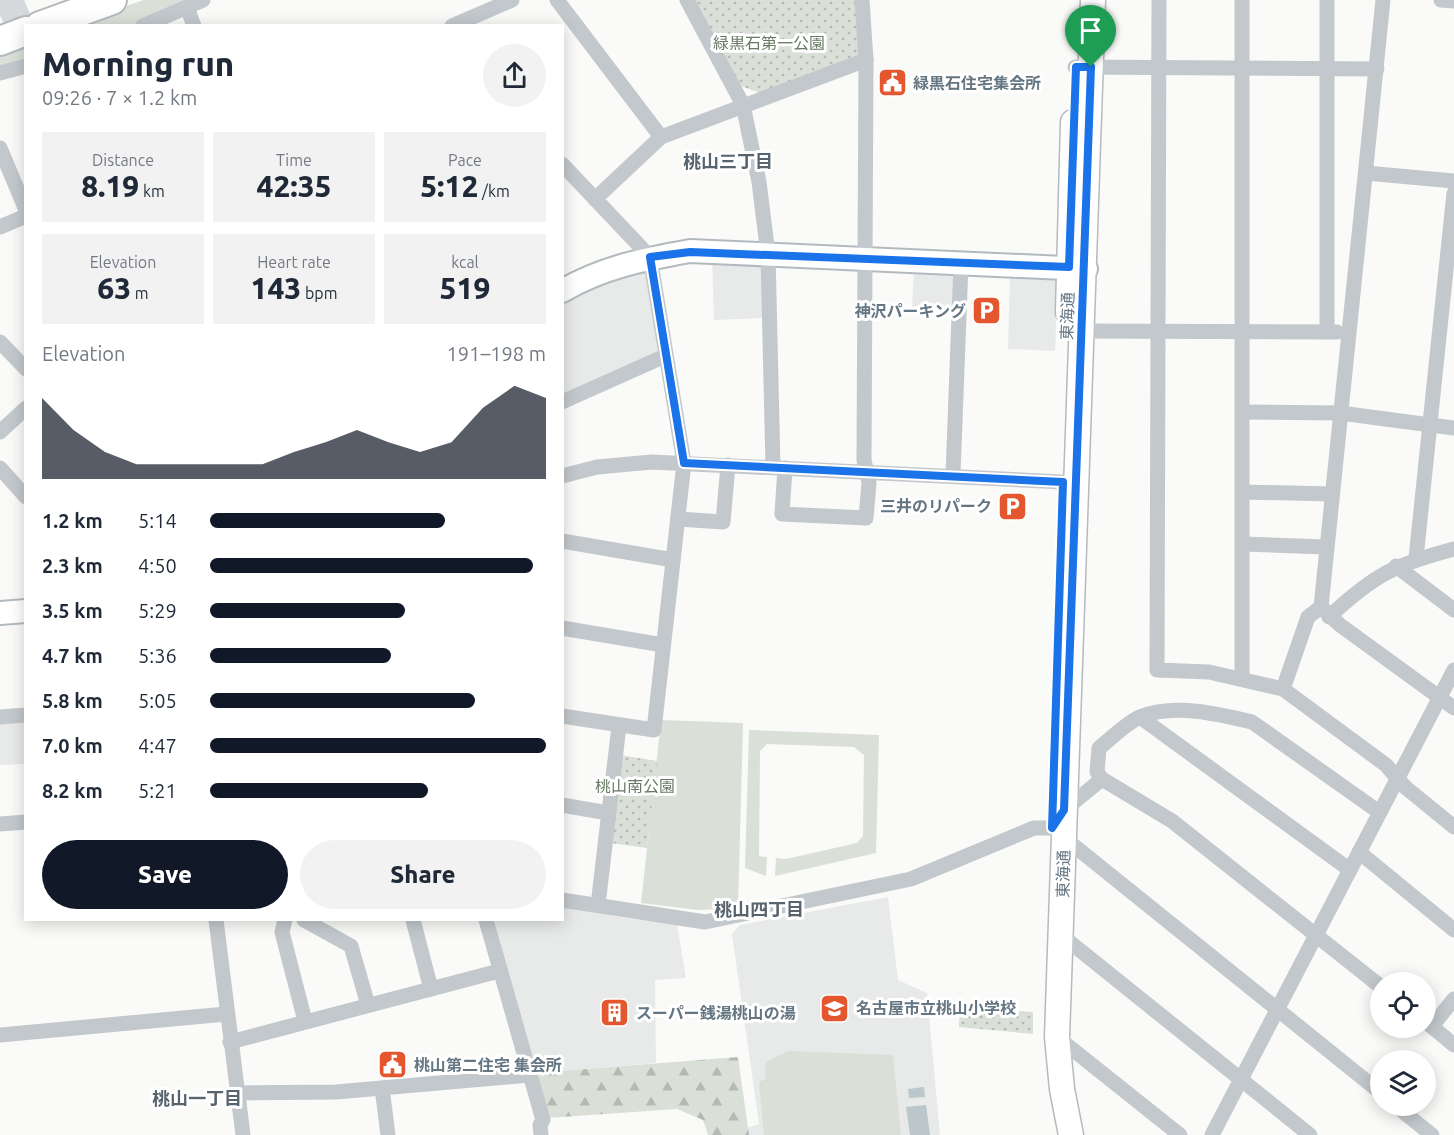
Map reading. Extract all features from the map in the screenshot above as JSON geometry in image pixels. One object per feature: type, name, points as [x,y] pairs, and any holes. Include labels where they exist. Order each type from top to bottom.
[{"type":"highway","points":[[46,24],[112,0]]},
{"type":"highway","points":[[0,41],[24,32]]},
{"type":"main road","name":"東海通","points":[[1071,1135],[1062,1089],[1057,1036],[1061,935],[1063,482],[1077,268],[1083,67],[1078,0]]},
{"type":"main road","name":"東海通","points":[[1083,67],[1093,0]]},
{"type":"main road","name":"東海通","points":[[1057,1135],[1044,1030],[1060,825],[1083,331],[1077,268]]},
{"type":"street","points":[[147,24],[203,0]]},
{"type":"street","points":[[457,24],[512,0]]},
{"type":"street","points":[[557,0],[661,137]]},
{"type":"street","points":[[687,0],[743,105],[759,182],[768,254],[782,514],[866,518],[869,483],[866,470],[866,60],[862,0]]},
{"type":"street","points":[[1159,0],[1157,670],[1209,672],[1283,689],[1386,765],[1405,787],[1454,827]]},
{"type":"street","points":[[1242,0],[1242,679]]},
{"type":"street","points":[[1326,0],[1327,331]]},
{"type":"street","points":[[1325,612],[1326,547],[1383,0]]},
{"type":"street","points":[[1441,0],[1454,1]]},
{"type":"street","points":[[187,7],[193,24]]},
{"type":"street","points":[[595,199],[661,137],[866,60]]},
{"type":"street","points":[[0,73],[24,67]]},
{"type":"street","points":[[1083,67],[1377,69]]},
{"type":"street","points":[[0,148],[24,205]]},
{"type":"street","points":[[564,166],[650,257],[684,463],[654,730],[564,716]]},
{"type":"street","points":[[1366,173],[1454,181]]},
{"type":"street","points":[[1416,558],[1430,426],[1447,326],[1454,193]]},
{"type":"street","points":[[0,227],[24,217]]},
{"type":"street","points":[[564,290],[604,271],[650,257],[690,252],[1077,268]]},
{"type":"street","points":[[953,474],[961,264]]},
{"type":"street","points":[[1083,331],[1349,332]]},
{"type":"street","points":[[0,342],[24,367]]},
{"type":"street","points":[[564,401],[665,356]]},
{"type":"street","points":[[0,432],[24,410]]},
{"type":"street","points":[[1243,412],[1341,413],[1454,428]]},
{"type":"street","points":[[565,472],[625,463],[684,463],[953,474],[1063,482]]},
{"type":"street","points":[[678,519],[723,522],[728,465]]},
{"type":"street","points":[[0,468],[24,495]]},
{"type":"street","points":[[1243,492],[1332,494]]},
{"type":"street","points":[[564,541],[673,560]]},
{"type":"street","points":[[1243,544],[1326,547]]},
{"type":"street","points":[[1283,689],[1308,617],[1325,612],[1396,566],[1416,558],[1454,549]]},
{"type":"street","points":[[1396,566],[1454,610]]},
{"type":"street","points":[[0,613],[24,611]]},
{"type":"street","points":[[1325,612],[1454,708]]},
{"type":"street","points":[[564,628],[663,645]]},
{"type":"street","points":[[1212,1135],[1454,670]]},
{"type":"street","points":[[1370,978],[1172,821],[1102,779],[1097,772],[1099,748],[1140,717],[1168,712],[1197,712],[1252,722],[1379,812]]},
{"type":"street","points":[[0,717],[24,715]]},
{"type":"street","points":[[1140,717],[1350,870]]},
{"type":"street","points":[[598,905],[618,726]]},
{"type":"street","points":[[564,900],[705,922],[911,879],[1034,828],[1060,825],[1102,779]]},
{"type":"street","points":[[564,805],[608,813]]},
{"type":"street","points":[[0,824],[24,822]]},
{"type":"street","points":[[1060,825],[1370,1084]]},
{"type":"street","points":[[1359,852],[1454,930]]},
{"type":"street","points":[[216,921],[243,1135]]},
{"type":"street","points":[[285,921],[282,932],[305,1021]]},
{"type":"street","points":[[306,921],[351,946],[368,1005]]},
{"type":"street","points":[[413,921],[431,989]]},
{"type":"street","points":[[486,921],[543,1120],[540,1125],[542,1135]]},
{"type":"street","points":[[1061,935],[1310,1135]]},
{"type":"street","points":[[230,1042],[499,971]]},
{"type":"street","points":[[1436,1016],[1454,999]]},
{"type":"street","points":[[0,1035],[226,1014]]},
{"type":"street","points":[[1436,1030],[1454,1045]]},
{"type":"street","points":[[1057,1036],[1180,1135]]},
{"type":"street","points":[[238,1093],[336,1092],[529,1075]]},
{"type":"street","points":[[382,1088],[388,1135]]},
{"type":"street","points":[[1408,1116],[1432,1135]]},
{"type":"shaded area","points":[[712,257],[761,264],[763,318],[714,320]]},
{"type":"shaded area","points":[[639,266],[647,274],[659,349],[655,355],[564,396],[564,298]]},
{"type":"shaded area","points":[[914,267],[955,274],[954,311],[912,309]]},
{"type":"shaded area","points":[[1010,271],[1053,273],[1058,279],[1055,351],[1008,349]]},
{"type":"shaded area","points":[[24,720],[24,764],[0,765],[0,722]]},
{"type":"shaded area","name":"名古屋市立桃山小学校","points":[[888,897],[898,980],[927,993],[940,1135],[749,1135],[746,1128],[759,1124],[732,934],[740,925]]},
{"type":"shaded area","points":[[564,906],[625,918],[677,924],[686,978],[655,980],[656,1063],[534,1073],[490,921],[564,921]]},
{"type":"shaded area","points":[[924,1087],[925,1097],[909,1098],[908,1089]]},
{"type":"shaded area","points":[[926,1105],[930,1135],[910,1135],[906,1107]]},
{"type":"green space","points":[[144,0],[194,0],[134,24],[74,24]]},
{"type":"green space","name":"緑黒石第一公園","points":[[695,0],[856,0],[859,53],[856,58],[760,93],[741,86]]},
{"type":"green space","points":[[24,41],[24,62],[0,70],[0,51]]},
{"type":"green space","points":[[661,720],[743,723],[738,908],[698,910],[641,903]]},
{"type":"green space","points":[[749,730],[879,735],[876,853],[775,876],[776,858],[786,859],[857,843],[863,836],[864,755],[854,747],[767,744],[760,751],[759,856],[767,857],[766,876],[745,868]]},
{"type":"green space","name":"桃山南公園","points":[[620,755],[657,761],[647,848],[611,843]]},
{"type":"green space","points":[[960,1009],[1033,1012],[1033,1034],[959,1027]]},
{"type":"green space","points":[[788,1051],[893,1055],[901,1135],[764,1135],[759,1082],[765,1079],[766,1062]]},
{"type":"green space","points":[[738,1057],[749,1135],[708,1135],[703,1120],[677,1109],[547,1118],[534,1073]]},
{"type":"tunnel","points":[[0,15],[34,0]]},
{"type":"place","name":"緑黒石住宅集会所","points":[[892,83]]},
{"type":"place","name":"神沢パーキング","points":[[987,311]]},
{"type":"place","name":"三井のリパーク","points":[[1013,506]]},
{"type":"place","name":"名古屋市立桃山小学校","points":[[835,1008]]},
{"type":"place","name":"スーパー銭湯桃山の湯","points":[[615,1013]]},
{"type":"place","name":"桃山第二住宅 集会所","points":[[393,1065]]},
{"type":"district","name":"桃山三丁目","points":[[728,162]]},
{"type":"district","name":"桃山四丁目","points":[[759,910]]},
{"type":"district","name":"桃山一丁目","points":[[197,1099]]},
{"type":"route","points":[[1076,67],[1091,67],[1086,269],[1064,810],[1052,828],[1063,482],[953,474],[684,463],[650,257],[690,252],[1069,267],[1076,67]]}]
